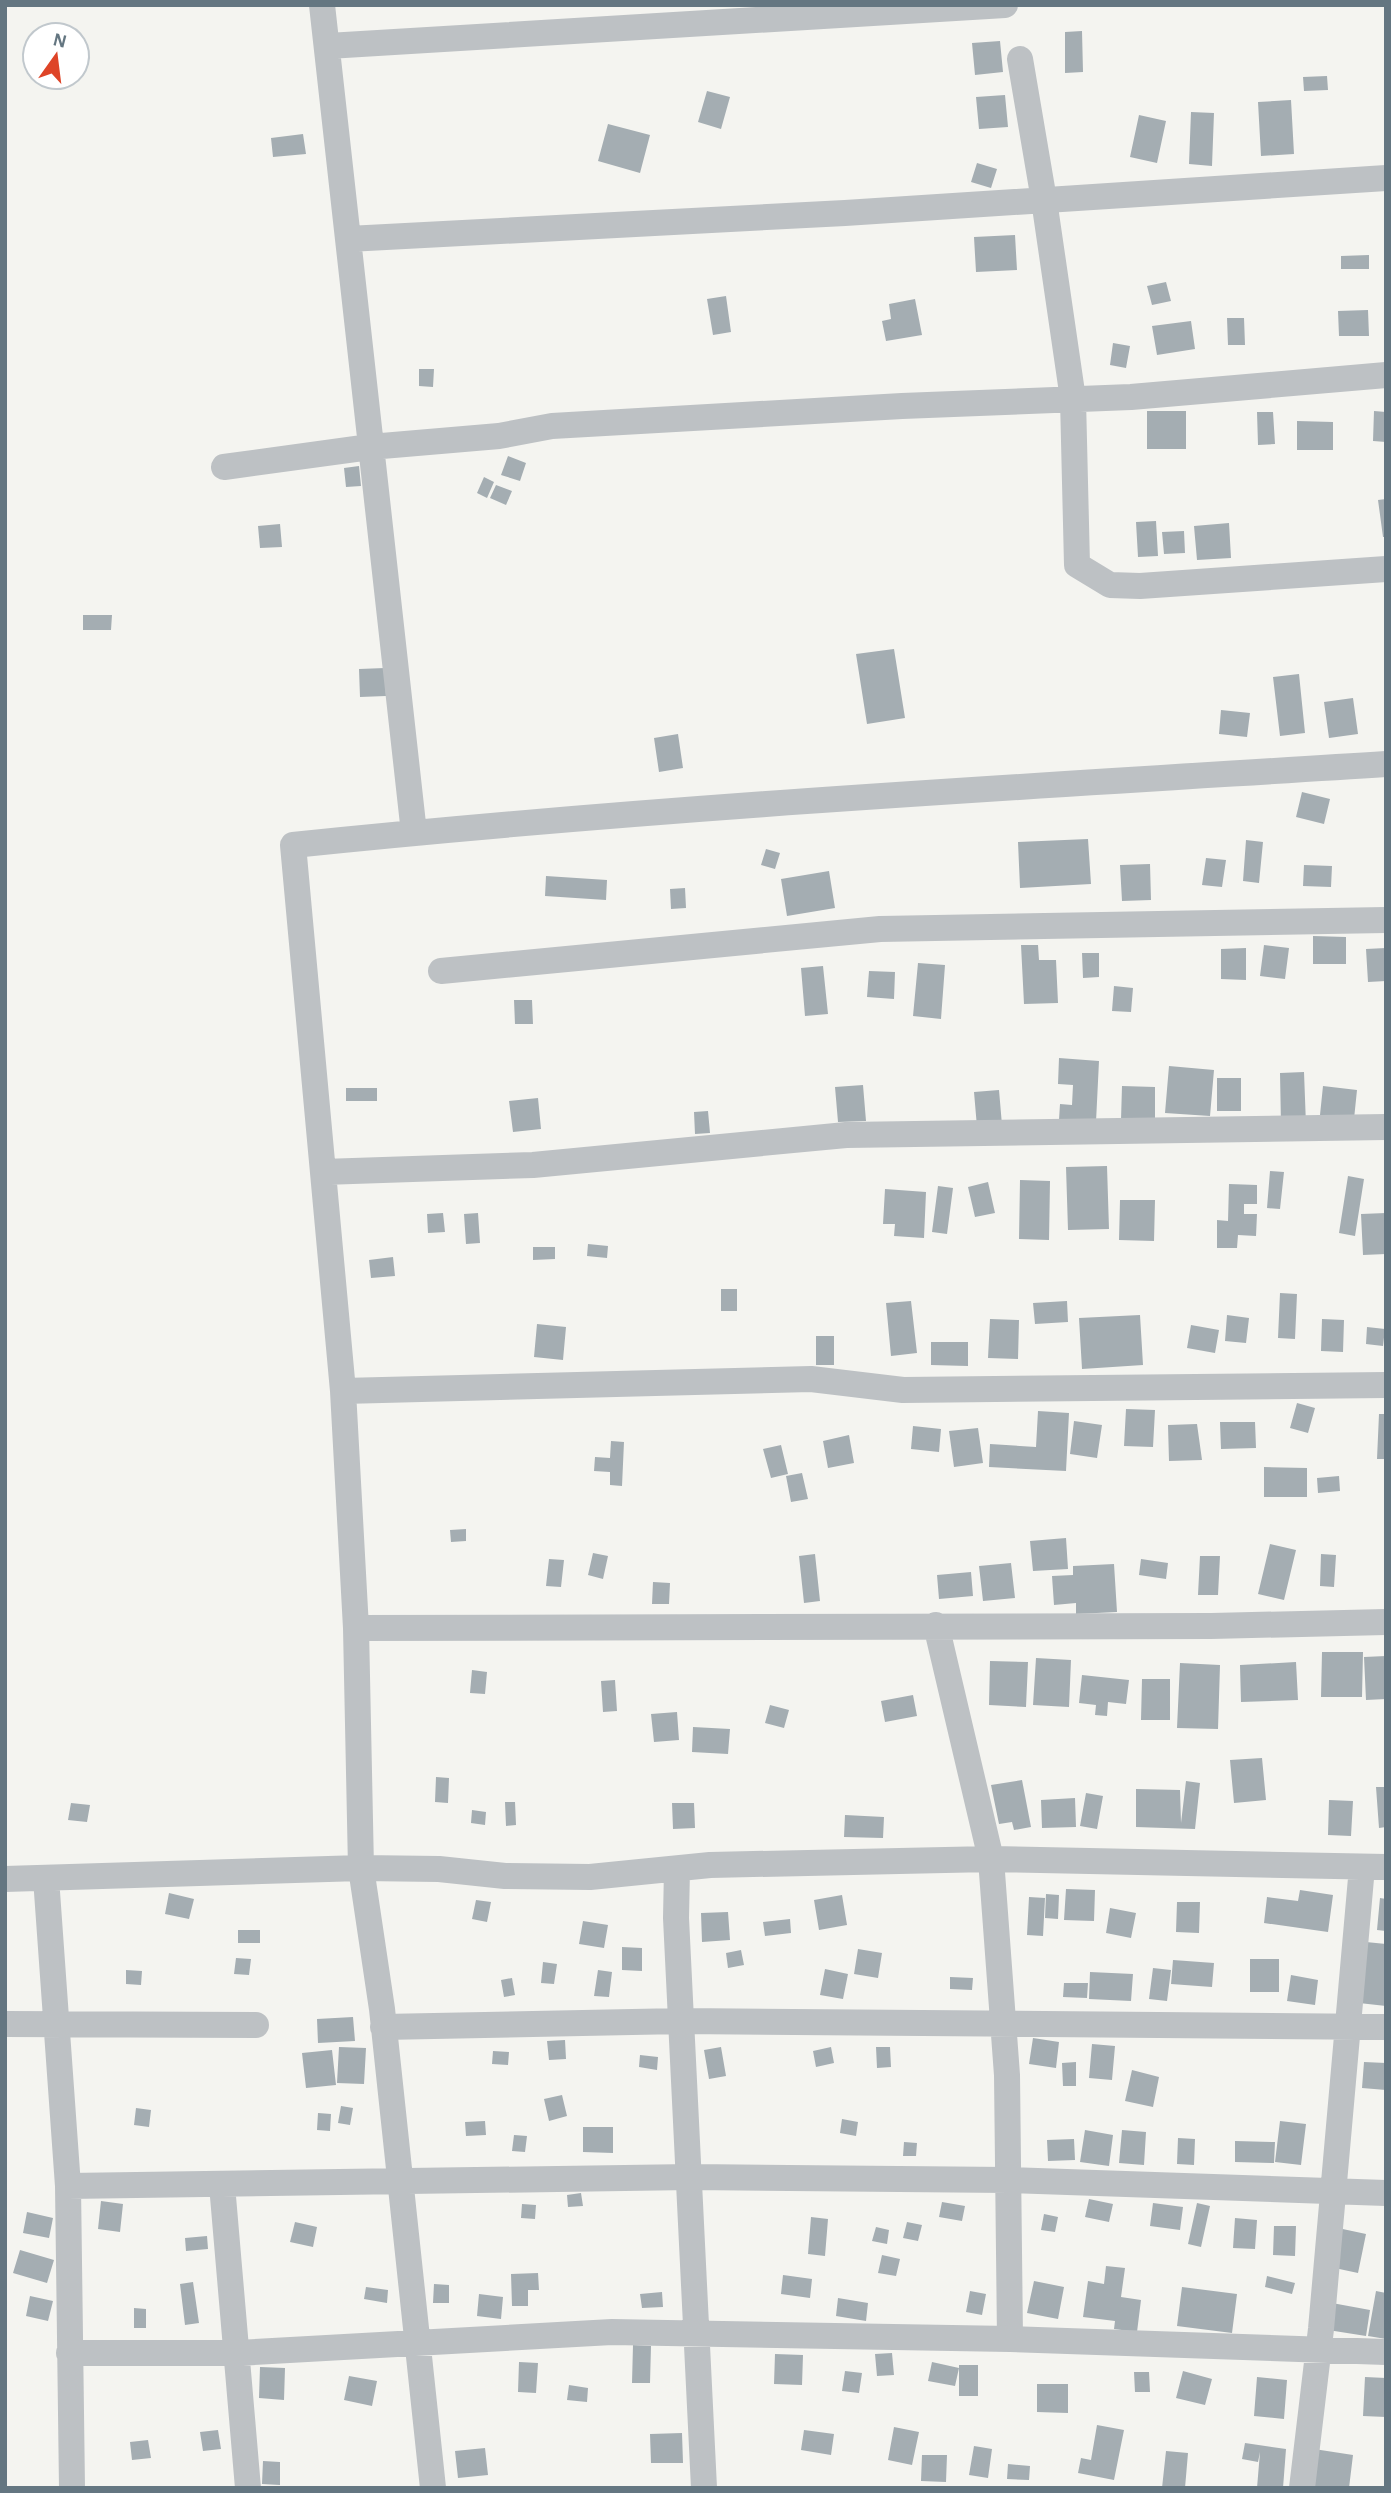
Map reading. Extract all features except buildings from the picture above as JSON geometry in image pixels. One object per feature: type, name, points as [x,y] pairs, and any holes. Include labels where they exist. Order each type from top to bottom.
[{"type":"street","points":[[323,5],[414,832]]},
{"type":"street","points":[[328,46],[1005,5]]},
{"type":"street","points":[[1020,59],[1073,399],[1077,565],[1110,585],[1140,586],[1386,569]]},
{"type":"street","points":[[348,239],[1386,178]]},
{"type":"street","points":[[224,467],[370,447],[499,436],[580,424],[1131,397],[1386,374]]},
{"type":"street","points":[[433,2488],[383,2027],[361,1868],[356,1628],[343,1391],[293,845],[414,832],[717,807],[1386,764]]},
{"type":"street","points":[[441,971],[880,929],[1386,920]]},
{"type":"street","points":[[323,1172],[533,1165],[846,1135],[1386,1127]]},
{"type":"street","points":[[343,1391],[811,1379],[903,1390],[1386,1385]]},
{"type":"street","points":[[356,1628],[1211,1626],[1386,1622]]},
{"type":"street","points":[[936,1625],[991,1859],[1007,2075],[1010,2339]]},
{"type":"street","points":[[5,1879],[361,1868],[439,1869],[505,1876],[590,1877],[710,1865],[991,1859],[1374,1867],[1348,2026],[1319,2350],[1302,2488]]},
{"type":"street","points":[[677,1870],[704,2488]]},
{"type":"street","points":[[46,1878],[68,2186],[72,2488]]},
{"type":"street","points":[[383,2027],[682,2021],[1002,2026],[1386,2027]]},
{"type":"street","points":[[5,2024],[256,2025]]},
{"type":"street","points":[[68,2186],[222,2185],[398,2179],[691,2177],[1008,2180],[1386,2193]]},
{"type":"street","points":[[222,2185],[248,2488]]},
{"type":"street","points":[[69,2353],[238,2353],[612,2332],[810,2338],[1010,2339],[1386,2352]]}]
